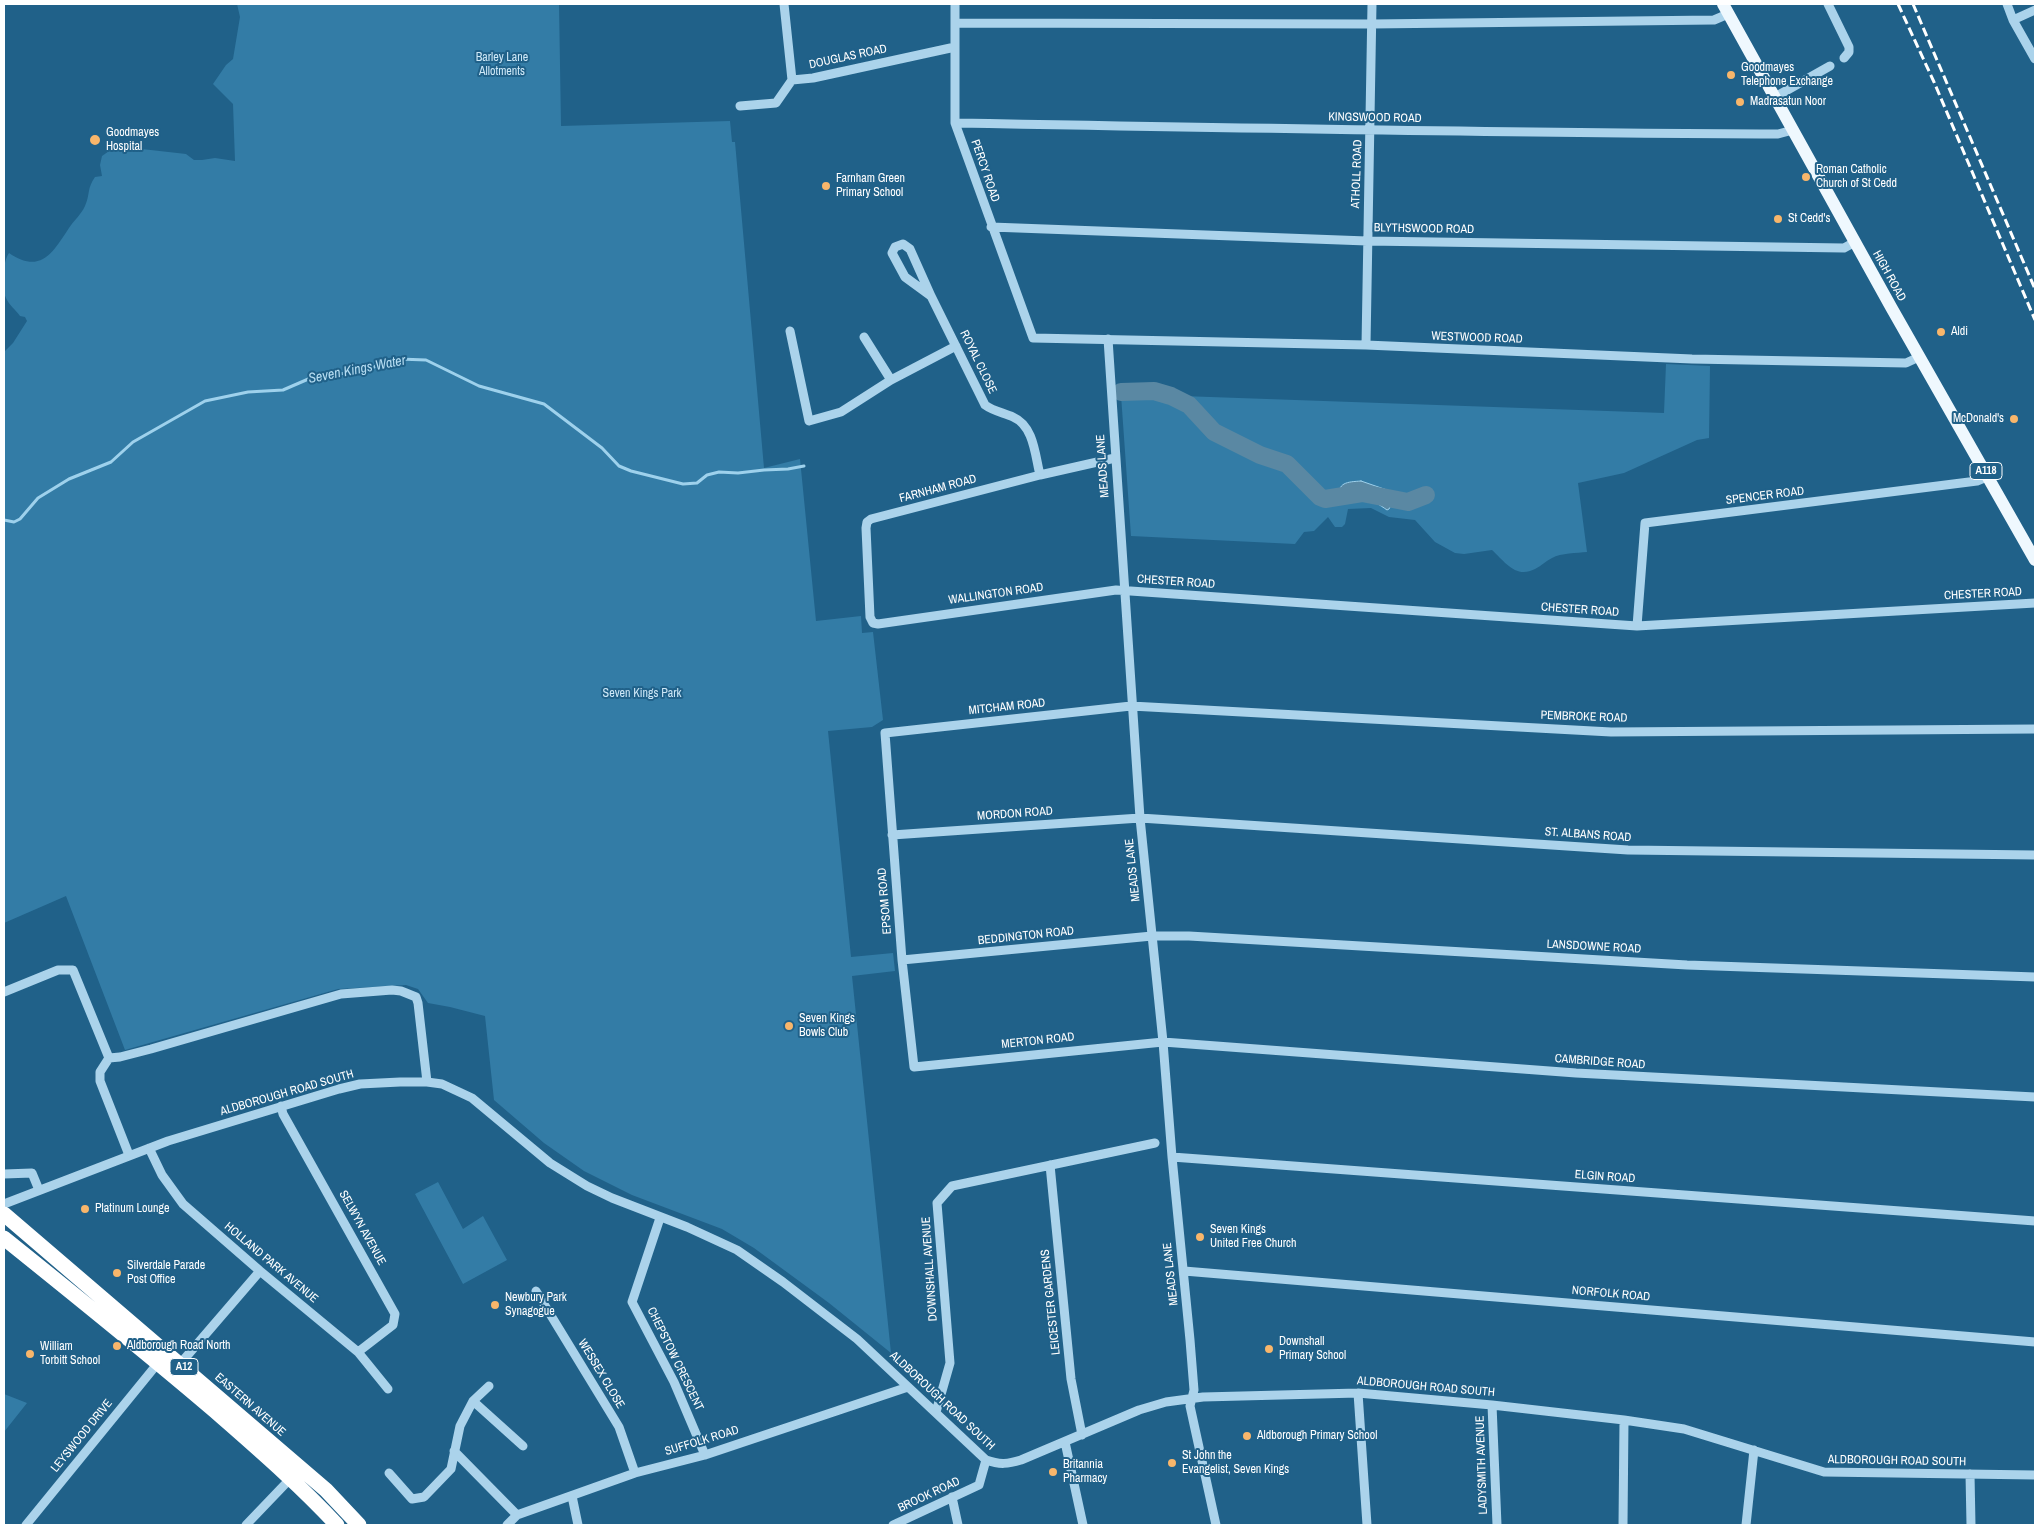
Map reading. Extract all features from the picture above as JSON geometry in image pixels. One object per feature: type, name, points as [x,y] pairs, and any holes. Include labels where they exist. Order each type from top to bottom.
[{"type":"highway","name":"EASTERN AVENUE","points":[[4,1214],[326,1490],[359,1525]]},
{"type":"highway","name":"A12","points":[[4,1238],[158,1363],[291,1478],[336,1525]]},
{"type":"main road","name":"HIGH ROAD","points":[[1726,9],[1919,357],[1989,476],[2035,560]]},
{"type":"street","name":"DOUGLAS ROAD","points":[[784,4],[792,80],[814,78],[954,47]]},
{"type":"street","name":"PERCY ROAD","points":[[955,4],[955,122],[1033,338]]},
{"type":"street","name":"ATHOLL ROAD","points":[[1366,345],[1372,4]]},
{"type":"street","points":[[1828,4],[1849,47],[1849,52],[1844,58]]},
{"type":"street","points":[[2007,4],[2013,20],[2035,59]]},
{"type":"street","points":[[955,23],[1372,24],[1714,20],[1726,9]]},
{"type":"street","points":[[2013,20],[2035,10]]},
{"type":"street","points":[[1775,97],[1830,66]]},
{"type":"street","points":[[740,106],[776,103],[792,80]]},
{"type":"street","name":"KINGSWOOD ROAD","points":[[955,122],[1371,130],[1778,134],[1793,130]]},
{"type":"street","name":"BLYTHSWOOD ROAD","points":[[992,227],[1367,241],[1831,248],[1844,248],[1855,242]]},
{"type":"street","name":"ROYAL CLOSE","points":[[931,296],[905,277],[892,253],[892,249],[903,244],[910,249],[985,405],[1015,418],[1028,429],[1040,475]]},
{"type":"street","points":[[790,331],[809,421],[840,412],[891,380],[956,346]]},
{"type":"street","points":[[864,338],[891,380]]},
{"type":"street","name":"WESTWOOD ROAD","points":[[1033,338],[1366,345],[1692,359],[1906,362],[1919,357]]},
{"type":"street","name":"MEADS LANE","points":[[1108,339],[1140,818],[1163,1042],[1194,1390],[1190,1406],[1216,1525]]},
{"type":"street","name":"FARNHAM ROAD","points":[[873,623],[870,617],[866,528],[867,522],[871,519],[1040,475],[1115,458]]},
{"type":"street","name":"SPENCER ROAD","points":[[1637,626],[1645,524],[1977,482],[1989,476]]},
{"type":"street","name":"WALLINGTON ROAD","points":[[873,623],[878,624],[1124,590]]},
{"type":"street","name":"CHESTER ROAD","points":[[1124,590],[1637,626],[2035,603]]},
{"type":"street","name":"PEMBROKE ROAD","points":[[1132,706],[1611,732],[2035,729]]},
{"type":"street","name":"MITCHAM ROAD","points":[[885,734],[1132,706]]},
{"type":"street","name":"EPSOM ROAD","points":[[885,734],[902,960],[914,1067]]},
{"type":"street","name":"MORDON ROAD","points":[[892,835],[1140,818]]},
{"type":"street","name":"ST. ALBANS ROAD","points":[[1140,818],[1628,850],[2035,855]]},
{"type":"street","name":"BEDDINGTON ROAD","points":[[902,960],[1152,936]]},
{"type":"street","name":"LANSDOWNE ROAD","points":[[1152,936],[1189,936],[1687,965],[2035,977]]},
{"type":"street","points":[[4,992],[58,970],[69,968],[74,970],[109,1058]]},
{"type":"street","points":[[109,1058],[152,1049],[341,994],[401,991],[416,997],[418,1003],[427,1082]]},
{"type":"street","name":"MERTON ROAD","points":[[914,1067],[1163,1042]]},
{"type":"street","name":"CAMBRIDGE ROAD","points":[[1163,1042],[1576,1073],[2035,1097]]},
{"type":"street","points":[[109,1058],[100,1072],[100,1081],[129,1155]]},
{"type":"street","name":"ALDBOROUGH ROAD SOUTH","points":[[4,1204],[129,1155],[281,1106],[360,1084],[427,1082],[447,1086],[472,1098],[550,1163],[587,1186],[660,1218],[687,1226],[737,1250],[783,1282],[851,1335],[986,1460],[1006,1464],[1065,1442],[1139,1410],[1192,1398],[1358,1393],[1492,1405],[1624,1420],[1696,1431],[1824,1472],[2035,1475]]},
{"type":"street","name":"SELWYN AVENUE","points":[[281,1106],[283,1114],[395,1314],[393,1325],[358,1352]]},
{"type":"street","name":"DOWNSHALL AVENUE","points":[[936,1412],[950,1363],[937,1203],[952,1186],[1156,1143]]},
{"type":"street","name":"HOLLAND PARK AVENUE","points":[[149,1148],[162,1175],[183,1204],[358,1352],[388,1389]]},
{"type":"street","name":"ELGIN ROAD","points":[[1172,1157],[2035,1221]]},
{"type":"street","name":"LEICESTER GARDENS","points":[[1050,1165],[1072,1379],[1082,1435]]},
{"type":"street","points":[[4,1174],[32,1173],[39,1190]]},
{"type":"street","name":"CHEPSTOW CRESCENT","points":[[660,1218],[632,1302],[674,1382],[704,1455]]},
{"type":"street","name":"NORFOLK ROAD","points":[[1184,1270],[2035,1342]]},
{"type":"street","points":[[180,1364],[260,1271]]},
{"type":"street","name":"WESSEX CLOSE","points":[[536,1291],[619,1428],[635,1473]]},
{"type":"street","name":"LEYSWOOD DRIVE","points":[[26,1525],[158,1363]]},
{"type":"street","points":[[389,1473],[412,1499],[424,1497],[451,1469],[460,1426],[473,1401],[488,1386]]},
{"type":"street","name":"SUFFOLK ROAD","points":[[507,1525],[517,1515],[635,1473],[704,1455],[908,1387]]},
{"type":"street","points":[[1358,1393],[1366,1525]]},
{"type":"street","points":[[473,1401],[523,1446]]},
{"type":"street","name":"LADYSMITH AVENUE","points":[[1492,1405],[1497,1525]]},
{"type":"street","points":[[1623,1525],[1624,1420]]},
{"type":"street","points":[[1065,1442],[1083,1525]]},
{"type":"street","points":[[1746,1525],[1754,1450]]},
{"type":"street","points":[[454,1451],[517,1515]]},
{"type":"street","name":"BROOK ROAD","points":[[893,1525],[979,1485],[986,1460]]},
{"type":"street","points":[[1970,1474],[1971,1525]]},
{"type":"street","points":[[246,1525],[291,1478]]},
{"type":"street","points":[[572,1496],[578,1525]]},
{"type":"street","points":[[952,1497],[958,1525]]},
{"type":"green space","points":[[237,4],[559,4],[561,126],[730,121],[732,142],[735,142],[764,468],[800,459],[816,621],[861,616],[862,633],[873,632],[883,720],[872,727],[828,731],[851,957],[893,953],[895,971],[852,976],[891,1353],[829,1303],[754,1248],[722,1229],[632,1195],[584,1171],[544,1143],[494,1100],[485,1016],[428,1003],[418,989],[406,985],[338,989],[125,1050],[66,896],[4,923],[4,352],[13,343],[27,321],[9,303],[4,293],[5,262],[9,253],[30,262],[45,258],[51,252],[83,209],[87,202],[92,181],[95,177],[102,176],[100,165],[102,156],[112,149],[124,147],[186,154],[194,160],[215,158],[235,161],[233,104],[213,84],[226,65],[233,59],[240,17]]},
{"type":"green space","points":[[1666,364],[1710,366],[1709,438],[1697,440],[1624,473],[1578,483],[1587,552],[1556,556],[1528,572],[1516,571],[1511,568],[1492,550],[1464,554],[1455,553],[1435,542],[1415,520],[1389,517],[1371,508],[1348,509],[1345,524],[1342,527],[1335,527],[1328,517],[1314,531],[1304,532],[1295,544],[1131,536],[1121,395],[1175,394],[1182,396],[1664,413]]},
{"type":"green space","points":[[438,1182],[463,1229],[483,1216],[507,1260],[463,1284],[415,1194]]},
{"type":"green space","points":[[4,1394],[27,1403],[4,1432]]},
{"type":"shaded area","points":[[1361,481],[1387,490],[1391,505],[1389,509],[1387,510],[1367,500],[1339,499],[1341,486]]},
{"type":"waterway","name":"Seven Kings Water","points":[[4,520],[14,522],[20,519],[38,498],[69,479],[111,462],[133,442],[205,401],[248,392],[283,390],[313,377],[364,371],[399,359],[426,360],[479,386],[544,404],[602,448],[619,466],[631,471],[683,484],[697,483],[707,475],[719,472],[738,473],[804,466]]},
{"type":"waterway","name":"Seven Kings Water","points":[[1121,392],[1154,391],[1171,396],[1189,405],[1214,432],[1260,455],[1287,464],[1320,497],[1325,499],[1362,493],[1408,502],[1426,495]]},
{"type":"railway","points":[[1898,4],[1934,82],[2035,320]]},
{"type":"railway","points":[[1913,4],[2035,289]]},
{"type":"place","name":"Goodmayes Telephone Exchange","points":[[1731,75]]},
{"type":"place","name":"Madrasatun Noor","points":[[1740,102]]},
{"type":"place","name":"Goodmayes Hospital","points":[[95,140]]},
{"type":"place","name":"Roman Catholic Church of St Cedd","points":[[1806,177]]},
{"type":"place","name":"Farnham Green Primary School","points":[[826,186]]},
{"type":"place","name":"St Cedd's","points":[[1778,219]]},
{"type":"place","name":"Aldi","points":[[1941,332]]},
{"type":"place","name":"McDonald's","points":[[2014,419]]},
{"type":"place","name":"Seven Kings Bowls Club","points":[[789,1026]]},
{"type":"place","name":"Platinum Lounge","points":[[85,1209]]},
{"type":"place","name":"Seven Kings United Free Church","points":[[1200,1237]]},
{"type":"place","name":"Silverdale Parade Post Office","points":[[117,1273]]},
{"type":"place","name":"Newbury Park Synagogue","points":[[495,1305]]},
{"type":"place","name":"Aldborough Road North","points":[[117,1346]]},
{"type":"place","name":"Downshall Primary School","points":[[1269,1349]]},
{"type":"place","name":"William Torbitt School","points":[[30,1354]]},
{"type":"place","name":"Aldborough Primary School","points":[[1247,1436]]},
{"type":"place","name":"St John the Evangelist, Seven Kings","points":[[1172,1463]]},
{"type":"place","name":"Britannia Pharmacy","points":[[1053,1472]]},
{"type":"park label","name":"Barley Lane Allotments","points":[[502,65]]},
{"type":"park label","name":"Seven Kings Park","points":[[642,694]]}]
